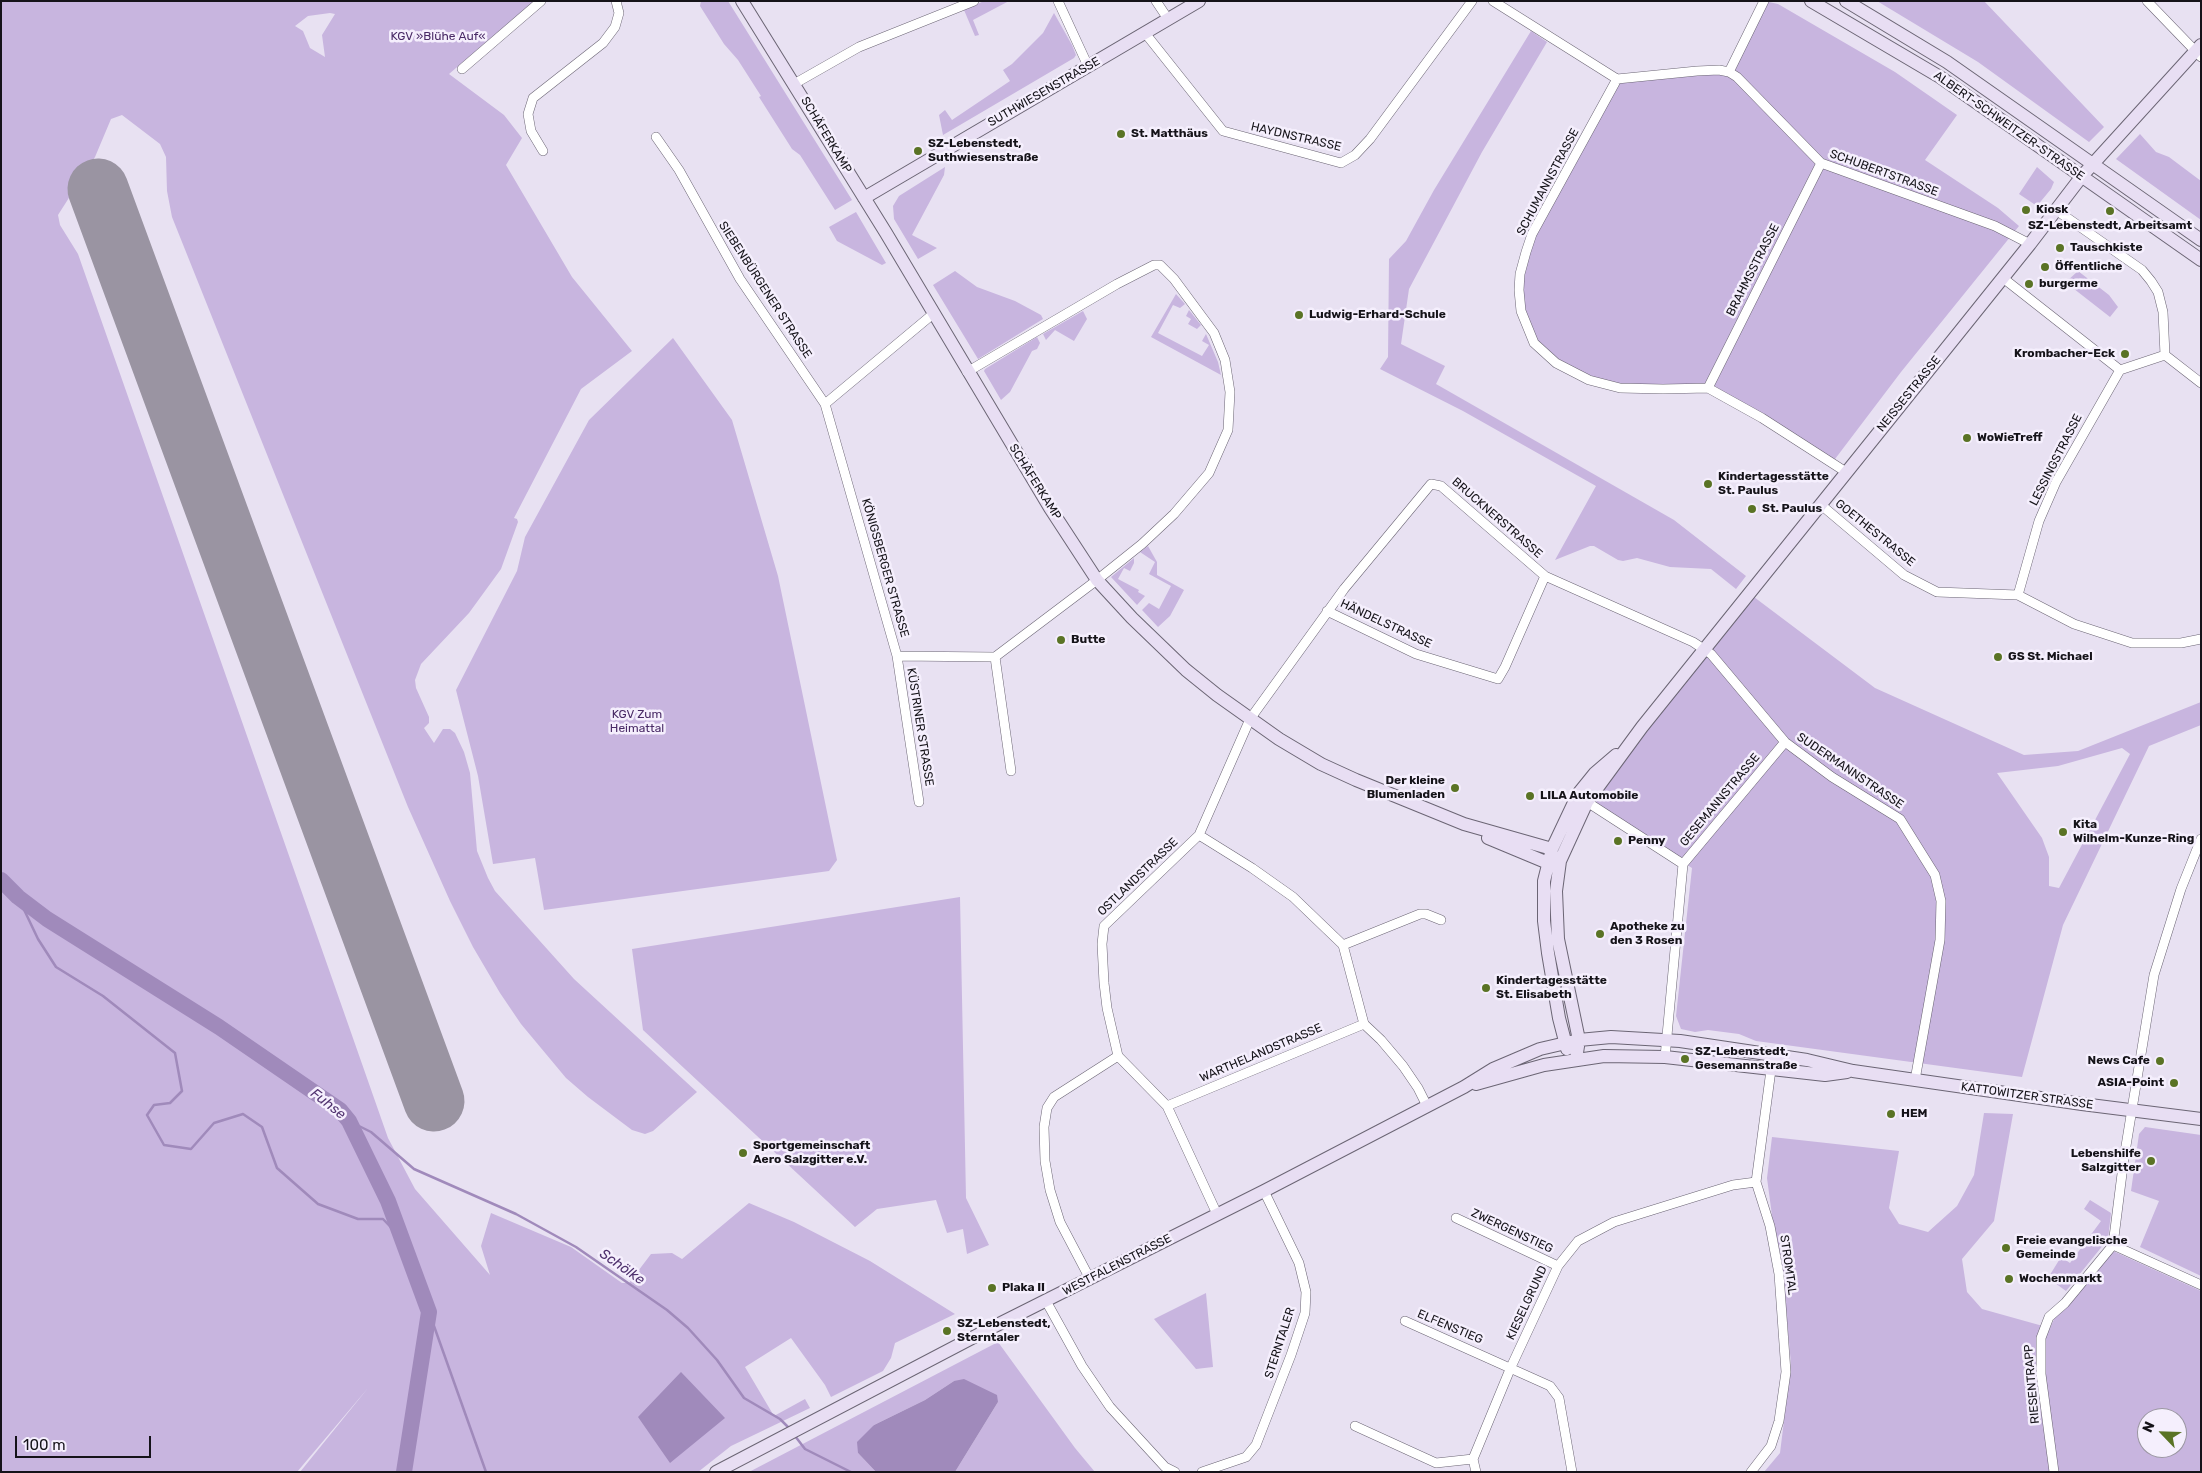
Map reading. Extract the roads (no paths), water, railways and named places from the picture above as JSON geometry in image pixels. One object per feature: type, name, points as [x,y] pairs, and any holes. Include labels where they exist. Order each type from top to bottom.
[{"type":"street","points":[[462,69],[541,1]]},
{"type":"street","points":[[543,151],[531,131],[528,114],[533,98],[603,43],[615,27],[619,13],[616,1]]},
{"type":"street","name":"SCHÄFERKAMP","points":[[742,1],[864,198],[1050,508],[1097,580],[1132,618],[1186,670],[1250,719],[1321,764],[1464,824],[1552,849]]},
{"type":"street","points":[[794,84],[859,47],[974,1]]},
{"type":"street","points":[[1058,1],[1088,66]]},
{"type":"street","points":[[1156,1],[1168,19]]},
{"type":"street","name":"SUTHWIESENSTRASSE","points":[[864,198],[1199,1]]},
{"type":"street","name":"HAYDNSTRASSE","points":[[1145,33],[1223,132],[1340,163],[1355,155],[1370,139],[1472,1]]},
{"type":"street","points":[[1493,1],[1617,79],[1697,71],[1719,70],[1729,72],[1764,1]]},
{"type":"street","name":"ALBERT-SCHWEITZER-STRASSE","points":[[1811,1],[1940,77],[2201,260]]},
{"type":"street","name":"ALBERT-SCHWEITZER-STRASSE","points":[[1846,1],[1948,62],[2201,240]]},
{"type":"street","points":[[2147,1],[2199,51]]},
{"type":"street","name":"NEISSESTRASSE","points":[[1576,1059],[1568,1051],[1564,1043],[1544,921],[1543,888],[1554,862],[1589,803],[1625,749],[2003,278],[2082,176],[2199,51]]},
{"type":"street","name":"SCHUBERTSTRASSE","points":[[1729,72],[1737,77],[1821,164],[1995,226],[2030,244]]},
{"type":"street","name":"SCHUMANNSTRASSE","points":[[1617,79],[1532,234],[1520,274],[1519,290],[1523,316],[1534,343],[1556,363],[1589,380],[1620,388],[1663,390],[1708,388]]},
{"type":"street","name":"SIEBENBÜRGENER STRASSE","points":[[656,137],[679,170],[740,279],[825,404]]},
{"type":"street","name":"BRAHMSSTRASSE","points":[[1708,388],[1821,164]]},
{"type":"street","points":[[2056,210],[2142,270],[2158,292],[2163,312],[2165,355],[2201,383]]},
{"type":"street","points":[[967,372],[1117,284],[1154,265],[1160,265],[1174,279],[1214,333],[1224,360],[1230,392],[1228,430],[1209,473],[1174,514],[1142,544],[1097,580],[994,657],[1011,770]]},
{"type":"street","points":[[2003,278],[2120,370],[2165,355]]},
{"type":"street","points":[[825,404],[933,314]]},
{"type":"street","name":"LESSINGSTRASSE","points":[[2018,594],[2039,521],[2056,482],[2120,370]]},
{"type":"street","points":[[1708,388],[1762,418],[1846,472]]},
{"type":"street","name":"KÖNIGSBERGER STRASSE","points":[[825,404],[896,656],[994,657]]},
{"type":"street","name":"BRUCKNERSTRASSE","points":[[1250,719],[1327,611],[1383,540],[1431,484],[1441,486],[1545,576],[1693,642],[1705,650]]},
{"type":"street","name":"GOETHESTRASSE","points":[[1820,504],[1904,575],[1937,592],[2018,594],[2074,624],[2132,643],[2180,643],[2201,639]]},
{"type":"street","name":"HÄNDELSTRASSE","points":[[1327,611],[1416,654],[1498,679],[1505,668],[1545,576]]},
{"type":"street","name":"SUDERMANNSTRASSE","points":[[1705,650],[1712,654],[1785,742],[1832,777],[1900,819],[1934,874],[1941,900],[1942,927],[1915,1080]]},
{"type":"street","name":"KÜSTRINER STRASSE","points":[[896,656],[919,802]]},
{"type":"street","name":"OSTLANDSTRASSE","points":[[1118,1056],[1107,1008],[1104,983],[1102,944],[1104,926],[1199,835],[1250,719]]},
{"type":"street","name":"GESEMANNSTRASSE","points":[[1665,1057],[1683,864],[1785,742]]},
{"type":"street","name":"NEISSESTRASSE","points":[[1552,849],[1578,794],[1595,774],[1625,749]]},
{"type":"street","points":[[1589,803],[1683,864]]},
{"type":"street","name":"SCHÄFERKAMP","points":[[1464,824],[1478,833],[1554,862]]},
{"type":"street","points":[[1199,835],[1252,868],[1293,897],[1343,945],[1364,1024],[1381,1040],[1402,1066],[1418,1088],[1427,1106]]},
{"type":"street","points":[[2201,839],[2181,889],[2154,975],[2113,1245],[2201,1285]]},
{"type":"street","points":[[1552,849],[1554,862]]},
{"type":"street","name":"NEISSESTRASSE","points":[[1554,862],[1558,939],[1579,1040],[1576,1059]]},
{"type":"street","points":[[1343,945],[1420,914],[1426,914],[1441,920]]},
{"type":"street","name":"WARTHELANDSTRASSE","points":[[1167,1106],[1364,1024]]},
{"type":"street","name":"KATTOWITZER STRASSE","points":[[1579,1040],[1611,1038],[1667,1040],[1827,1064],[1852,1071],[2201,1119]]},
{"type":"street","name":"WESTFALENSTRASSE","points":[[716,1472],[790,1432],[1264,1191],[1464,1087],[1493,1068],[1540,1049],[1579,1040]]},
{"type":"street","name":"STROMTAL","points":[[1751,1472],[1771,1446],[1779,1421],[1786,1372],[1779,1274],[1770,1226],[1756,1182],[1773,1055]]},
{"type":"street","points":[[1090,1279],[1060,1222],[1050,1190],[1045,1161],[1044,1127],[1047,1108],[1054,1096],[1118,1056],[1167,1106],[1217,1214]]},
{"type":"street","name":"KATTOWITZER STRASSE","points":[[1576,1059],[1604,1056],[1665,1057],[1825,1075],[1852,1071]]},
{"type":"street","name":"WESTFALENSTRASSE","points":[[1464,1087],[1544,1065],[1576,1059]]},
{"type":"street","name":"KIESELGRUND","points":[[1472,1459],[1558,1266],[1578,1241],[1614,1222],[1733,1185],[1756,1182]]},
{"type":"street","name":"STERNTALER","points":[[1202,1472],[1246,1457],[1256,1445],[1305,1313],[1306,1292],[1299,1264],[1264,1191]]},
{"type":"street","name":"ZWERGENSTIEG","points":[[1456,1218],[1558,1266]]},
{"type":"street","name":"RIESENTRAPP","points":[[2054,1472],[2041,1374],[2040,1338],[2049,1317],[2113,1245]]},
{"type":"street","points":[[1046,1301],[1080,1363],[1110,1407],[1166,1467],[1175,1472]]},
{"type":"street","name":"ELFENSTIEG","points":[[1406,1322],[1550,1386],[1559,1398],[1572,1472]]},
{"type":"street","points":[[1355,1426],[1436,1463],[1472,1459],[1476,1472]]},
{"type":"waterway","name":"Fuhse","points":[[1,880],[18,897],[47,919],[219,1027],[340,1110],[349,1121],[388,1201],[429,1312],[404,1472]]},
{"type":"waterway","points":[[18,897],[38,939],[56,967],[103,996],[175,1053],[182,1091],[170,1103],[154,1105],[147,1115],[164,1145],[191,1149],[214,1123],[243,1114],[262,1127],[277,1168],[318,1204],[358,1219],[383,1219],[401,1238]]},
{"type":"waterway","name":"Schölke","points":[[349,1121],[371,1132],[414,1169],[516,1214],[576,1247],[667,1310],[688,1328],[717,1360],[744,1398],[780,1419],[790,1429]]},
{"type":"waterway","points":[[429,1312],[486,1472]]},
{"type":"waterway","name":"Schölke","points":[[795,1436],[805,1449],[851,1472]]},
{"type":"place","name":"St. Matthäus","points":[[1121,134]]},
{"type":"place","name":"SZ-Lebenstedt, Suthwiesenstraße","points":[[918,151]]},
{"type":"place","name":"Kiosk","points":[[2026,210]]},
{"type":"place","name":"SZ-Lebenstedt, Arbeitsamt","points":[[2110,211]]},
{"type":"place","name":"Tauschkiste","points":[[2060,248]]},
{"type":"place","name":"Öffentliche","points":[[2045,267]]},
{"type":"place","name":"burgerme","points":[[2029,284]]},
{"type":"place","name":"Ludwig-Erhard-Schule","points":[[1299,315]]},
{"type":"place","name":"Krombacher-Eck","points":[[2125,354]]},
{"type":"place","name":"WoWieTreff","points":[[1967,438]]},
{"type":"place","name":"Kindertagesstätte St. Paulus","points":[[1708,484]]},
{"type":"place","name":"St. Paulus","points":[[1752,509]]},
{"type":"place","name":"Butte","points":[[1061,640]]},
{"type":"place","name":"GS St. Michael","points":[[1998,657]]},
{"type":"place","name":"Der kleine Blumenladen","points":[[1455,788]]},
{"type":"place","name":"LILA Automobile","points":[[1530,796]]},
{"type":"place","name":"Kita Wilhelm-Kunze-Ring","points":[[2063,832]]},
{"type":"place","name":"Penny","points":[[1618,841]]},
{"type":"place","name":"Apotheke zu den 3 Rosen","points":[[1600,934]]},
{"type":"place","name":"Kindertagesstätte St. Elisabeth","points":[[1486,988]]},
{"type":"place","name":"SZ-Lebenstedt, Gesemannstraße","points":[[1685,1059]]},
{"type":"place","name":"News Cafe","points":[[2160,1061]]},
{"type":"place","name":"ASIA-Point","points":[[2174,1083]]},
{"type":"place","name":"HEM","points":[[1891,1114]]},
{"type":"place","name":"Sportgemeinschaft Aero Salzgitter e.V.","points":[[743,1153]]},
{"type":"place","name":"Lebenshilfe Salzgitter","points":[[2151,1161]]},
{"type":"place","name":"Freie evangelische Gemeinde","points":[[2006,1248]]},
{"type":"place","name":"Wochenmarkt","points":[[2009,1279]]},
{"type":"place","name":"Plaka II","points":[[992,1288]]},
{"type":"place","name":"SZ-Lebenstedt, Sterntaler","points":[[947,1331]]},
{"type":"park label","name":"KGV »Blühe Auf«","points":[[438,37]]},
{"type":"park label","name":"KGV Zum Heimattal","points":[[637,722]]}]
